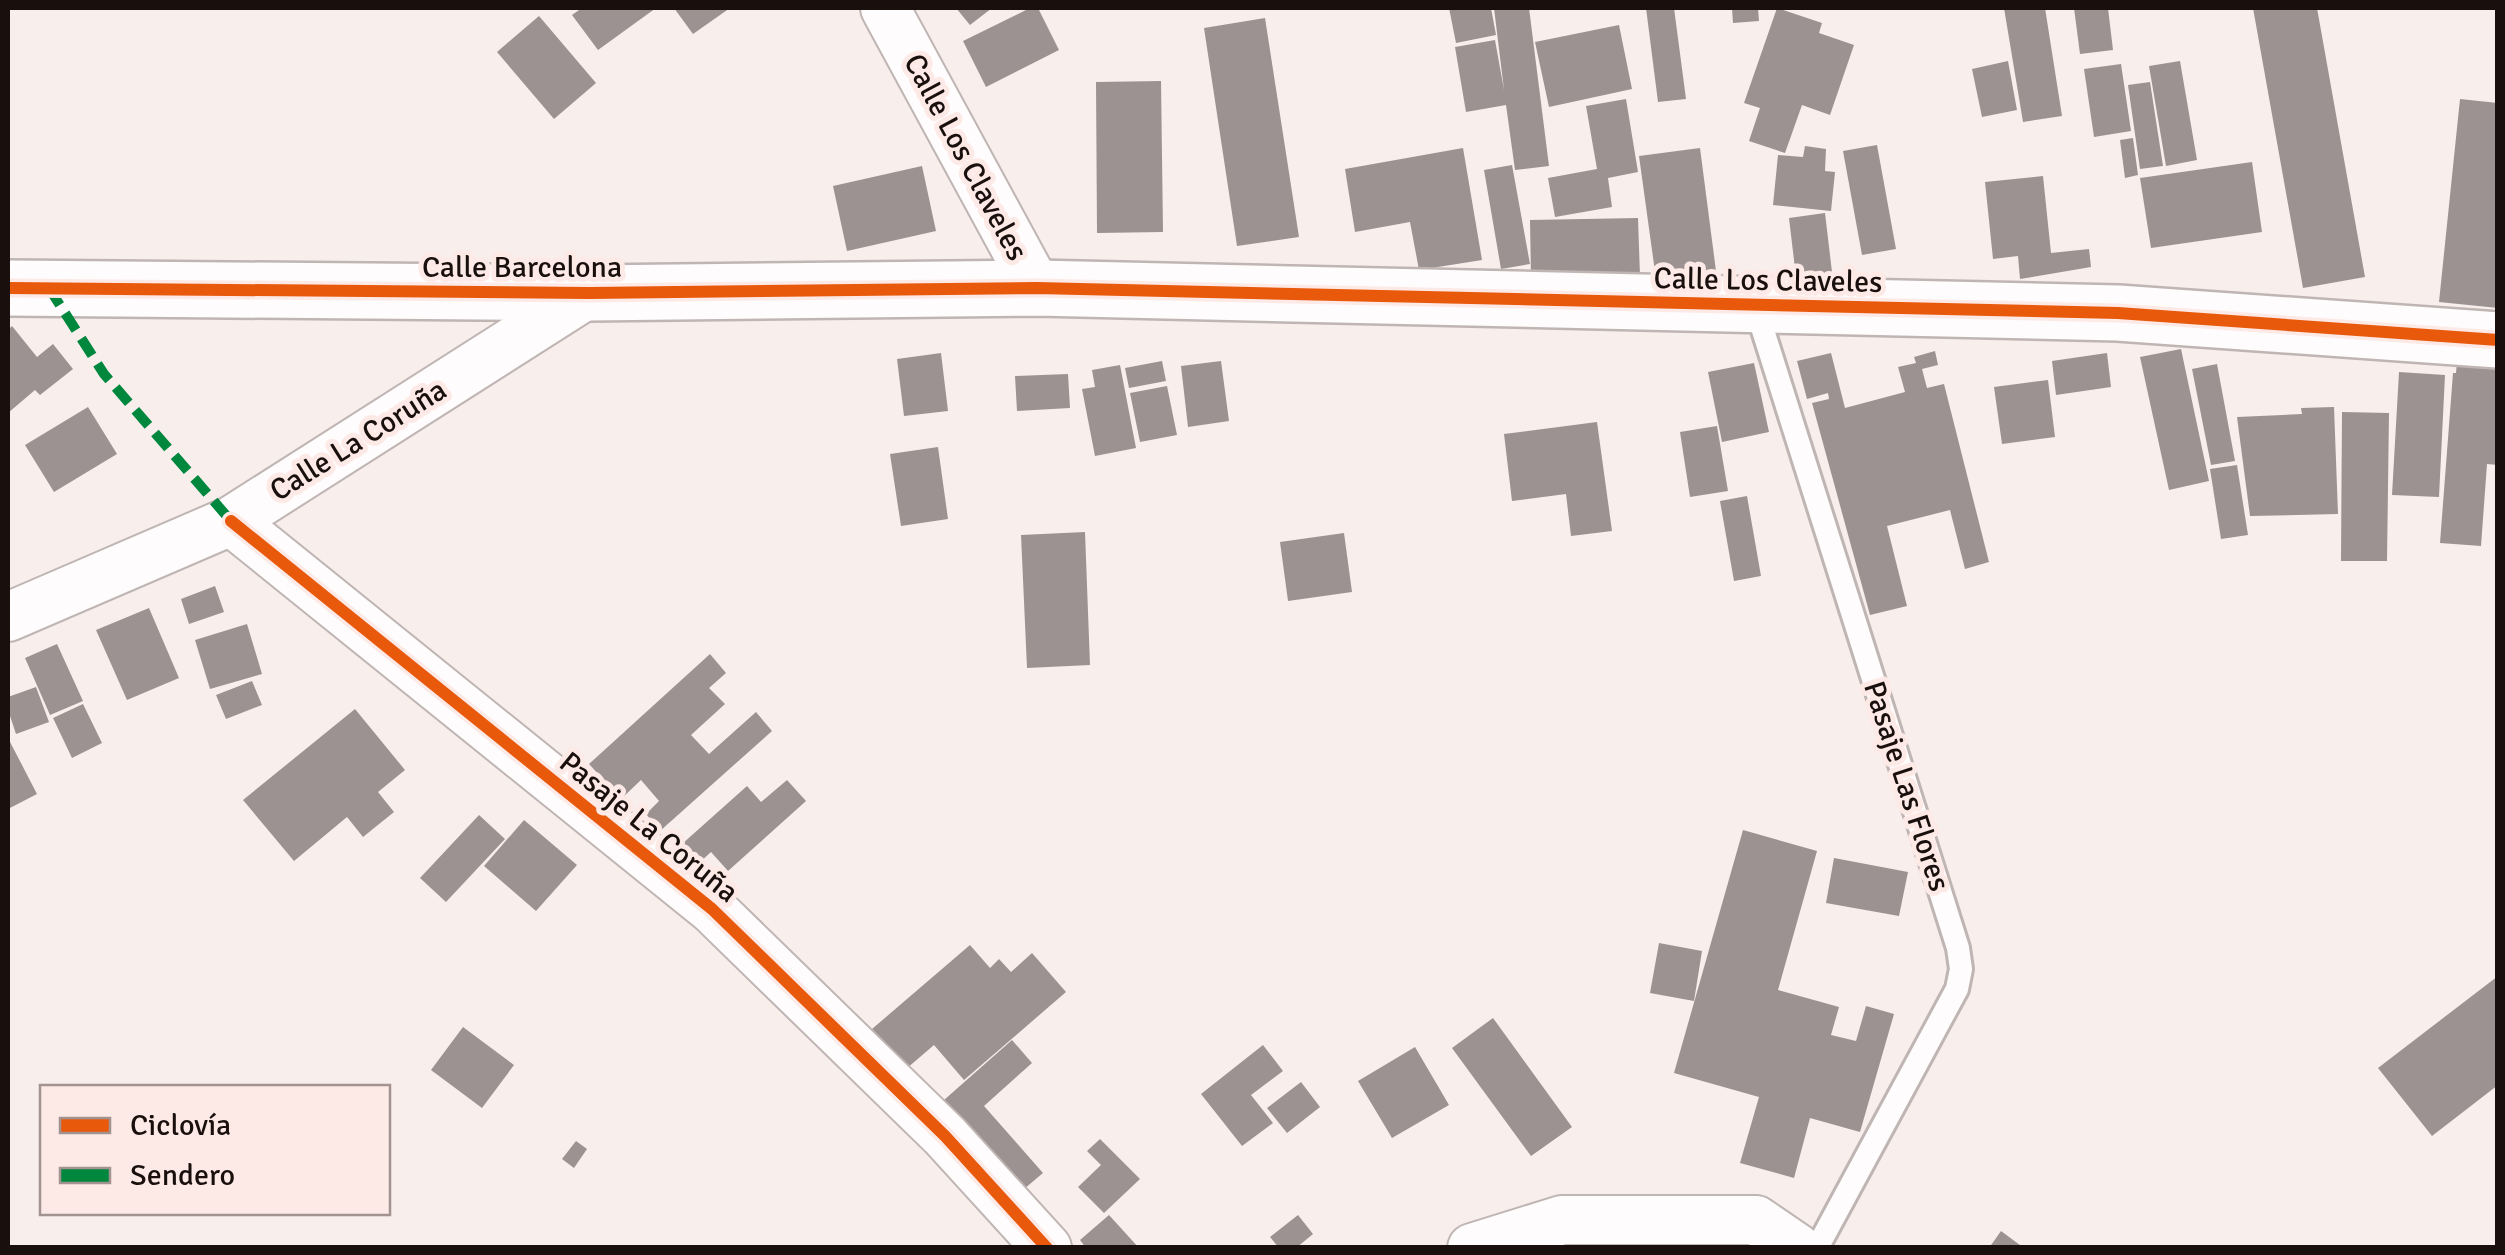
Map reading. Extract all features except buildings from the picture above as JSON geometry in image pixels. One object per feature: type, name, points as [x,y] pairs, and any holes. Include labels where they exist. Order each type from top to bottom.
[{"type":"street","name":"Calle Los Claveles","points":[[885,8],[1037,288],[2118,313],[2498,340]]},
{"type":"street","name":"Calle Barcelona","points":[[8,288],[589,294],[1037,288]]},
{"type":"street","name":"Calle La Coruña","points":[[8,617],[231,521],[589,294]]},
{"type":"street","name":"Pasaje La Coruña","points":[[231,521],[712,909],[945,1136],[1047,1248]]},
{"type":"street","points":[[1472,1248],[1562,1220],[1756,1220],[1797,1248]]},
{"type":"lane","name":"Pasaje Las Flores","points":[[1754,305],[1958,948],[1961,969],[1958,990],[1817,1248]]},
{"type":"marked path","points":[[49,288],[104,374],[231,521]]},
{"type":"cycle path","points":[[8,288],[589,293],[1037,288],[2118,313],[2498,340]]},
{"type":"cycle path","points":[[231,521],[712,909],[945,1136],[1047,1248]]}]
